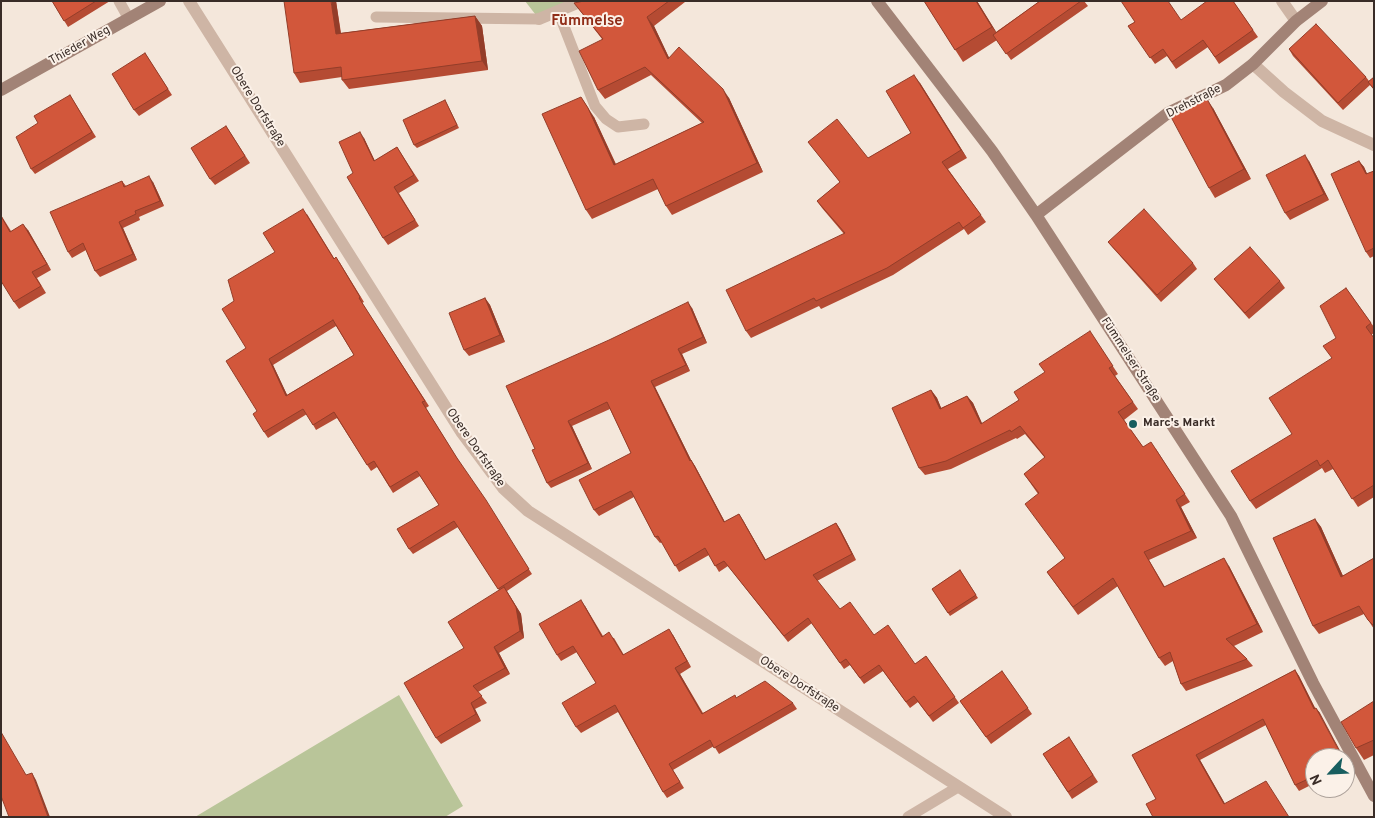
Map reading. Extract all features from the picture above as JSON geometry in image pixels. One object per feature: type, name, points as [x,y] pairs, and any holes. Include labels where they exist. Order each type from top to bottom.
[{"type":"street","name":"Thieder Weg","points":[[1,90],[160,1]]},
{"type":"street","name":"Obere Dorfstraße","points":[[189,1],[462,433],[502,488],[528,511],[1006,817]]},
{"type":"street","points":[[539,19],[582,1]]},
{"type":"street","name":"Fümmelser Straße","points":[[877,1],[992,151],[1036,215],[1231,516],[1313,683],[1374,796]]},
{"type":"street","points":[[1282,1],[1296,21]]},
{"type":"street","name":"Drehstraße","points":[[1036,215],[1168,113],[1226,85],[1253,64],[1296,21],[1322,1]]},
{"type":"street","points":[[1253,64],[1284,92],[1322,121],[1374,145]]},
{"type":"lane","points":[[119,1],[129,18]]},
{"type":"lane","points":[[558,11],[600,112],[606,119],[618,127],[644,124]]},
{"type":"lane","points":[[376,17],[539,19]]},
{"type":"lane","points":[[908,817],[958,787]]},
{"type":"green space","points":[[525,1],[582,1],[539,19]]},
{"type":"green space","points":[[399,695],[463,806],[445,817],[195,817]]},
{"type":"building","points":[[52,1],[96,1],[64,21]]},
{"type":"building","points":[[284,1],[331,1],[336,34],[475,16],[482,61],[342,80],[341,67],[294,73]]},
{"type":"building","points":[[584,1],[669,1],[647,17],[668,59],[679,47],[723,89],[757,163],[666,206],[653,179],[586,210],[542,114],[581,97],[614,165],[704,122],[645,67],[598,90],[579,51],[603,39],[574,3]]},
{"type":"building","points":[[924,1],[976,1],[992,27],[955,50]]},
{"type":"building","points":[[1040,1],[1081,1],[1006,54],[993,35]]},
{"type":"building","points":[[1121,1],[1168,1],[1181,20],[1207,1],[1233,1],[1253,30],[1215,57],[1203,40],[1172,62],[1163,49],[1150,58],[1128,26],[1135,22]]},
{"type":"building","points":[[1316,24],[1366,77],[1338,103],[1289,49]]},
{"type":"building","points":[[145,53],[168,89],[134,110],[112,74]]},
{"type":"building","points":[[914,75],[961,150],[942,162],[981,215],[963,228],[959,222],[887,268],[816,301],[814,298],[746,331],[726,290],[845,233],[817,201],[840,182],[808,142],[837,119],[868,158],[911,133],[886,91]]},
{"type":"building","points":[[1374,77],[1374,89],[1368,82]]},
{"type":"building","points":[[70,95],[92,132],[31,169],[16,137],[38,123],[34,116]]},
{"type":"building","points":[[1207,99],[1244,169],[1209,188],[1171,117]]},
{"type":"building","points":[[445,100],[457,125],[414,145],[403,120]]},
{"type":"building","points":[[226,126],[245,156],[210,179],[191,148]]},
{"type":"building","points":[[360,132],[374,161],[397,147],[414,175],[394,187],[415,220],[383,238],[347,177],[353,173],[339,142]]},
{"type":"building","points":[[1305,155],[1324,194],[1285,213],[1266,175]]},
{"type":"building","points":[[1359,161],[1366,174],[1374,171],[1374,248],[1366,252],[1331,174]]},
{"type":"building","points":[[149,176],[160,201],[135,211],[136,214],[119,222],[133,254],[95,271],[83,243],[68,252],[50,212],[122,181],[124,187]]},
{"type":"building","points":[[303,209],[334,259],[336,257],[359,298],[425,401],[422,402],[529,569],[498,589],[454,521],[409,549],[397,529],[439,505],[417,471],[390,487],[374,461],[367,465],[334,412],[313,425],[303,409],[264,432],[253,414],[257,411],[226,361],[246,348],[222,309],[234,301],[228,280],[275,252],[263,233]],"holes":[[[333,320],[354,355],[286,396],[269,359]]]},
{"type":"building","points":[[1144,209],[1193,263],[1157,295],[1108,242]]},
{"type":"building","points":[[1,216],[10,232],[23,224],[47,264],[32,272],[41,286],[14,302],[1,281]]},
{"type":"building","points":[[1250,247],[1280,281],[1245,313],[1214,279]]},
{"type":"building","points":[[1346,288],[1371,323],[1366,327],[1374,338],[1374,485],[1352,499],[1328,460],[1320,466],[1317,460],[1250,501],[1231,471],[1292,434],[1269,398],[1332,358],[1323,346],[1336,338],[1320,306]]},
{"type":"building","points":[[485,298],[500,335],[464,350],[449,313]]},
{"type":"building","points":[[688,302],[703,337],[678,349],[686,365],[651,381],[690,461],[724,522],[739,514],[765,560],[836,523],[852,554],[813,575],[840,609],[850,602],[874,635],[888,625],[915,664],[926,656],[955,697],[929,716],[914,696],[906,702],[879,665],[860,678],[846,659],[840,663],[808,618],[784,636],[724,561],[715,566],[705,548],[675,566],[658,536],[655,537],[631,491],[594,510],[579,480],[631,453],[607,402],[568,421],[588,463],[547,483],[532,450],[535,449],[506,386]]},
{"type":"building","points":[[1090,331],[1113,366],[1109,368],[1133,402],[1118,412],[1143,447],[1151,442],[1185,494],[1176,500],[1191,531],[1144,552],[1164,587],[1224,558],[1257,624],[1226,639],[1247,659],[1181,684],[1170,652],[1159,658],[1113,578],[1073,607],[1047,572],[1065,558],[1025,504],[1039,493],[1024,474],[1045,457],[1020,426],[1011,432],[1010,430],[946,461],[919,468],[892,408],[931,390],[940,409],[967,396],[981,424],[1019,400],[1014,392],[1045,372],[1039,364]]},
{"type":"building","points":[[1315,519],[1341,577],[1374,558],[1374,626],[1359,606],[1313,626],[1273,538]]},
{"type":"building","points":[[960,570],[976,595],[948,613],[932,589]]},
{"type":"building","points":[[504,587],[516,607],[520,631],[494,647],[505,668],[473,686],[482,696],[471,703],[476,714],[436,738],[404,683],[464,648],[448,622]]},
{"type":"building","points":[[581,600],[602,637],[609,632],[623,655],[669,629],[687,661],[675,668],[702,714],[735,695],[736,698],[765,681],[793,703],[714,748],[710,740],[669,764],[680,782],[663,792],[615,705],[576,727],[562,703],[596,683],[573,646],[557,655],[539,624]]},
{"type":"building","points":[[1295,670],[1314,709],[1316,708],[1338,748],[1305,748],[1305,780],[1295,785],[1263,719],[1196,755],[1224,804],[1266,781],[1289,817],[1153,817],[1146,804],[1156,799],[1132,755]]},
{"type":"building","points":[[1002,671],[1028,708],[986,737],[960,701]]},
{"type":"building","points":[[1374,701],[1374,740],[1356,748],[1341,722]]},
{"type":"building","points":[[1,732],[26,775],[32,773],[48,817],[9,817],[1,796]]},
{"type":"building","points":[[1069,737],[1093,775],[1068,792],[1043,754]]},
{"type":"place","name":"Marc's Markt","points":[[1133,424]]},
{"type":"district","name":"Fümmelse","points":[[587,22]]}]
